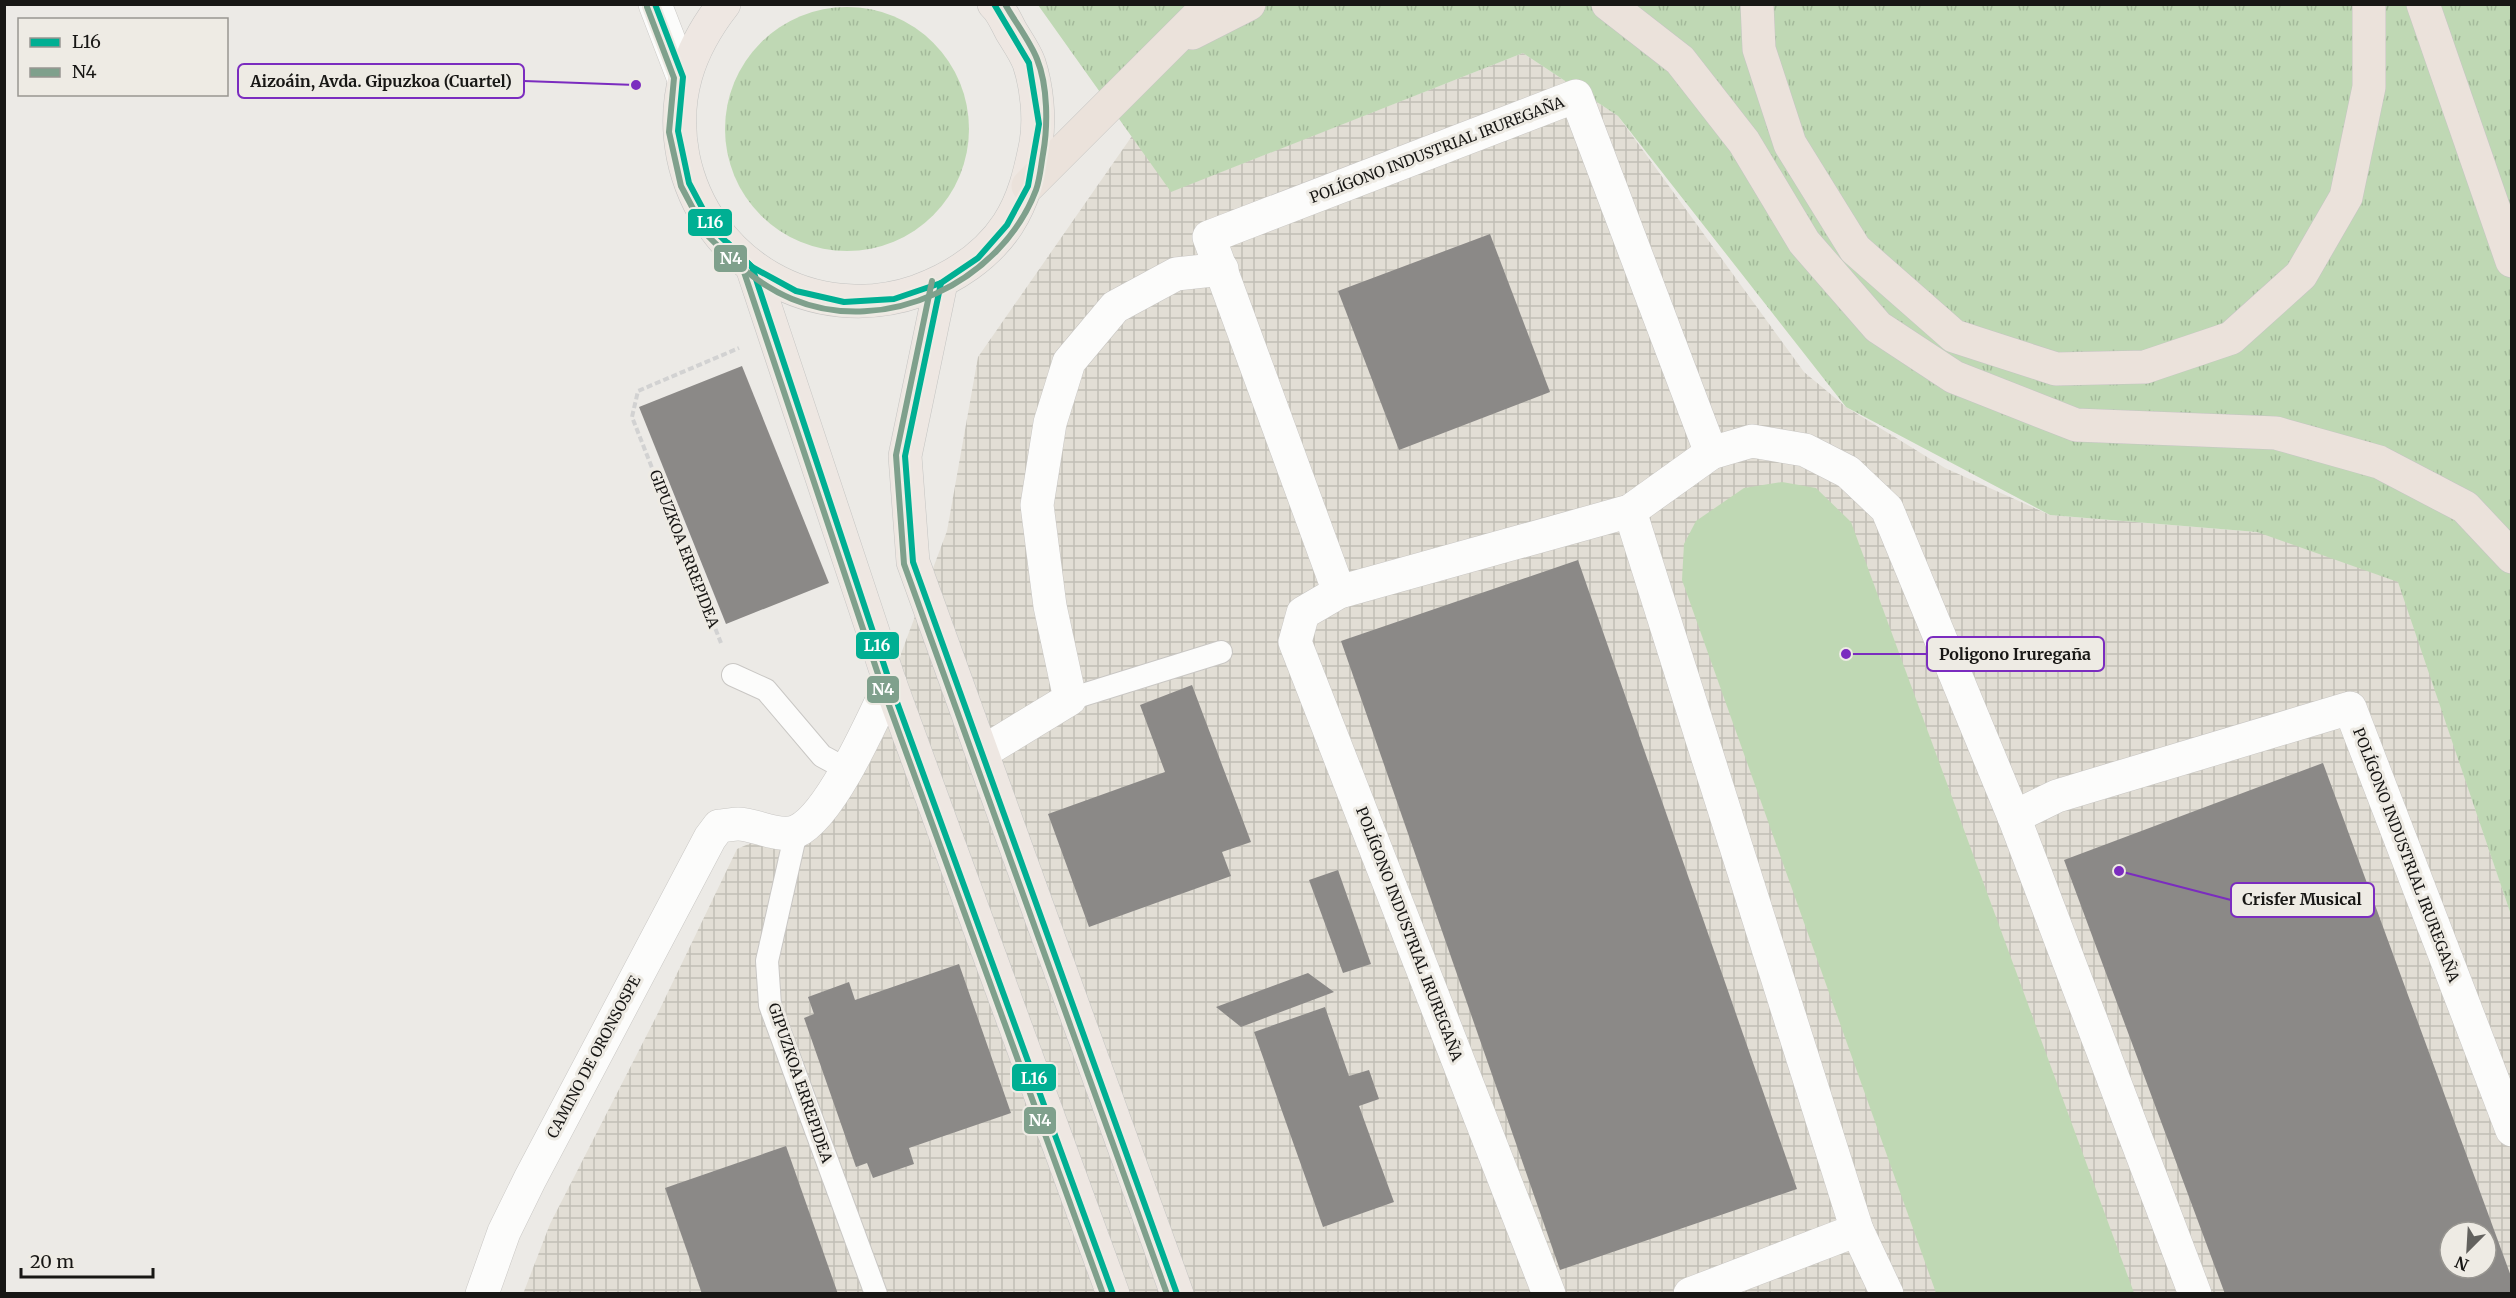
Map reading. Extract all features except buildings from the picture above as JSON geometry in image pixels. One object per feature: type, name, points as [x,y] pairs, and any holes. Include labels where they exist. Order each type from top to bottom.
[{"type":"highway","points":[[724,4],[703,31],[683,77],[678,131],[689,183],[714,230],[752,267],[796,291],[844,302],[894,299],[940,283],[978,258],[1007,225],[1028,186],[1210,4]]},
{"type":"highway","points":[[994,4],[1029,63],[1039,124],[1028,186]]},
{"type":"highway","points":[[1166,46],[1249,4]]},
{"type":"highway","points":[[1608,4],[1680,60],[1744,142],[1804,242],[1878,327],[1954,377],[2076,425],[2276,433],[2379,462],[2465,507],[2511,557]]},
{"type":"highway","points":[[1757,4],[1759,50],[1790,144],[1855,249],[1954,336],[2056,369],[2145,366],[2231,338],[2301,275],[2346,197],[2369,87],[2369,4]]},
{"type":"highway","points":[[2423,4],[2511,261]]},
{"type":"highway","points":[[752,267],[890,683],[1113,1293]]},
{"type":"highway","points":[[940,283],[905,456],[913,562],[1177,1293]]},
{"type":"street","points":[[655,4],[683,77]]},
{"type":"street","name":"POLÍGONO INDUSTRIAL IRUREGAÑA","points":[[1339,592],[1209,237],[1576,96],[1711,453]]},
{"type":"street","points":[[983,752],[1070,699],[1050,606],[1037,505],[1050,423],[1070,362],[1115,308],[1176,274],[1222,269]]},
{"type":"street","name":"POLÍGONO INDUSTRIAL IRUREGAÑA","points":[[1549,1293],[1295,642],[1304,613],[1339,592],[1630,511],[1711,453],[1752,441],[1806,450],[1848,472],[1887,509],[2014,817],[2195,1293]]},
{"type":"street","points":[[1630,511],[1857,1230],[1887,1293]]},
{"type":"street","points":[[796,831],[821,811],[846,769],[890,683]]},
{"type":"street","name":"POLÍGONO INDUSTRIAL IRUREGAÑA","points":[[2014,817],[2057,796],[2350,708],[2511,1130]]},
{"type":"street","name":"CAMINO DE ORONSOSPE","points":[[482,1293],[504,1233],[530,1179],[699,859],[719,826],[738,824],[773,832],[796,831]]},
{"type":"street","points":[[1690,1293],[1857,1230]]},
{"type":"lane","points":[[1070,699],[1221,652]]},
{"type":"lane","points":[[733,675],[766,690],[822,756],[846,769]]},
{"type":"lane","name":"GIPUZKOA ERREPIDEA","points":[[796,831],[767,961],[770,1005],[876,1293]]},
{"type":"path","name":"GIPUZKOA ERREPIDEA","points":[[733,675],[632,417],[632,407],[638,391],[746,345]]},
{"type":"shaded area","points":[[1523,53],[1618,116],[1804,372],[1846,407],[1945,468],[2050,515],[2257,532],[2319,546],[2399,582],[2511,915],[2511,1293],[523,1294],[550,1224],[656,1017],[737,849],[803,820],[890,683],[947,531],[978,357],[1132,136],[1172,191]]},
{"type":"green space","points":[[1038,5],[2511,5],[2511,915],[2398,582],[2257,532],[2050,515],[1846,407],[1618,116],[1523,53],[1171,192]]},
{"type":"green space","points":[[847,7],[871,10],[893,17],[915,28],[933,43],[948,61],[959,83],[966,105],[969,129],[966,153],[959,175],[948,197],[933,215],[915,230],[893,241],[871,248],[847,251],[823,248],[801,241],[779,230],[761,215],[746,197],[735,175],[728,153],[725,129],[728,105],[735,83],[746,61],[761,43],[779,28],[801,17],[823,10]]},
{"type":"green space","points":[[1782,482],[1816,488],[1851,522],[2134,1293],[1936,1293],[1682,580],[1684,544],[1696,521],[1744,488]]},
{"type":"transit line","name":"L16","points":[[655,4],[683,77],[678,131],[689,183],[714,230],[752,267],[890,683],[1113,1294]]},
{"type":"transit line","name":"L16","points":[[728,243],[752,267],[796,291],[844,302],[894,299],[941,283],[978,258],[1007,225],[1028,186],[1039,124],[1029,63],[994,4]]},
{"type":"transit line","name":"N4","points":[[722,249],[754,277],[792,299],[828,309],[864,311],[901,306],[936,294],[968,275],[996,251],[1019,223],[1036,190],[1045,143],[1046,119],[1041,70],[1034,52],[1005,4]]},
{"type":"transit line","name":"N4","points":[[647,7],[674,78],[669,132],[681,186],[707,235],[744,272],[882,686],[1103,1294]]},
{"type":"transit line","name":"N4","points":[[932,281],[896,455],[904,564],[1167,1294]]},
{"type":"transit line","name":"L16","points":[[941,283],[905,456],[913,562],[1177,1294]]},
{"type":"place","name":"Aizoáin, Avda. Gipuzkoa (Cuartel)","points":[[636,85]]},
{"type":"place","name":"Poligono Iruregaña","points":[[1846,654]]},
{"type":"place","name":"Crisfer Musical","points":[[2119,871]]}]
